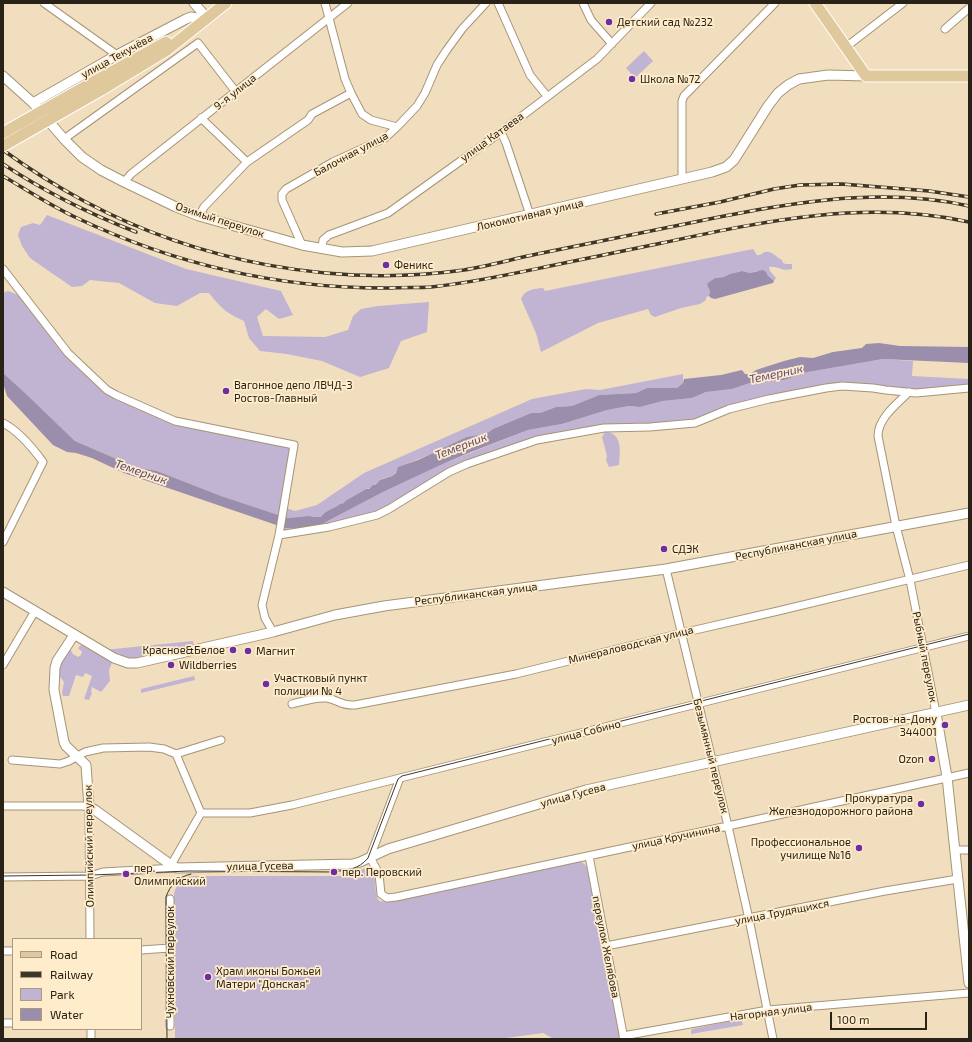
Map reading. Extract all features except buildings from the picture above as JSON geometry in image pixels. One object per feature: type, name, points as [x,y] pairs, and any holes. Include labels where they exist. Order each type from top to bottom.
[{"type":"main road","name":"улица Текучёва","points":[[199,16],[226,3]]},
{"type":"main road","points":[[815,3],[866,76],[969,76]]},
{"type":"main road","points":[[3,146],[98,86],[199,16]]},
{"type":"main road","points":[[3,133],[98,86]]},
{"type":"street","points":[[44,3],[116,55]]},
{"type":"street","points":[[325,3],[345,79],[362,114],[371,120],[397,127]]},
{"type":"street","name":"9-я улица","points":[[124,182],[131,174],[348,3]]},
{"type":"street","name":"Балочная улица","points":[[302,245],[282,200],[282,194],[286,189],[333,162],[385,138],[397,127],[417,106],[425,93],[437,64],[462,29],[486,3]]},
{"type":"street","points":[[498,3],[530,75],[547,96]]},
{"type":"street","points":[[583,3],[591,20],[612,44]]},
{"type":"street","name":"улица Катаева","points":[[322,249],[323,240],[329,235],[388,213],[500,132],[597,59],[651,3]]},
{"type":"street","points":[[682,179],[682,101],[684,96],[775,3]]},
{"type":"street","points":[[846,47],[902,3]]},
{"type":"street","points":[[945,29],[969,8]]},
{"type":"street","name":"улица Текучёва","points":[[33,103],[116,55],[199,16]]},
{"type":"street","points":[[64,139],[198,43],[236,92]]},
{"type":"street","name":"Локомотивная улица","points":[[322,249],[342,252],[372,251],[682,179],[726,167],[734,160],[768,106],[778,93],[788,85],[799,79],[828,75],[866,76]]},
{"type":"street","name":"Озимый переулок","points":[[3,76],[33,103],[64,139],[82,157],[101,170],[176,207],[199,216],[302,245],[322,249]]},
{"type":"street","points":[[199,216],[204,207],[247,162],[308,120],[312,114],[351,92]]},
{"type":"street","points":[[202,118],[247,162]]},
{"type":"street","points":[[500,132],[506,143],[530,215]]},
{"type":"street","points":[[3,269],[68,353],[107,390],[175,421],[294,445],[279,535],[262,605],[267,623],[273,632]]},
{"type":"street","points":[[279,535],[330,528],[372,516],[390,509],[449,472],[467,464],[537,440],[604,428],[650,427],[695,423],[729,409],[768,399],[842,386],[909,392],[969,388]]},
{"type":"street","name":"Рыбный переулок","points":[[909,392],[887,415],[878,431],[896,526],[910,580],[947,777],[958,879],[966,923],[969,984]]},
{"type":"street","points":[[3,423],[16,432],[43,462],[3,542]]},
{"type":"street","name":"Республиканская улица","points":[[3,592],[114,658],[128,663],[137,663],[273,632],[335,615],[384,606],[666,569],[969,513]]},
{"type":"street","name":"Минераловодская улица","points":[[292,704],[325,698],[332,699],[342,704],[355,705],[516,674],[969,565]]},
{"type":"street","name":"Безымянный переулок","points":[[666,569],[749,919],[768,1010],[772,1039]]},
{"type":"street","points":[[3,665],[35,611]]},
{"type":"street","name":"Олимпийский переулок","points":[[74,635],[56,663],[54,684],[64,742],[66,746],[85,762],[87,769],[89,807],[90,938]]},
{"type":"street","name":"улица Собино","points":[[201,813],[262,812],[969,636]]},
{"type":"street","name":"улица Гусева","points":[[3,877],[90,876],[103,872],[172,867],[353,864],[388,849],[586,790],[969,705]]},
{"type":"street","points":[[12,760],[60,764],[70,761],[93,749],[141,747],[164,749],[176,754],[221,740]]},
{"type":"street","points":[[3,806],[89,807],[172,867],[201,813],[176,754]]},
{"type":"street","name":"улица Кручинина","points":[[370,857],[379,874],[380,891],[383,896],[387,898],[396,897],[969,773]]},
{"type":"street","points":[[370,857],[400,778]]},
{"type":"street","points":[[955,850],[969,850]]},
{"type":"street","name":"переулок Желябова","points":[[589,856],[623,1038]]},
{"type":"street","name":"улица Трудящихся","points":[[606,946],[890,890],[958,879]]},
{"type":"street","name":"Чухновский переулок","points":[[170,899],[170,1026]]},
{"type":"street","points":[[142,950],[170,948]]},
{"type":"street","name":"Нагорная улица","points":[[623,1038],[768,1010],[969,993]]},
{"type":"green space","points":[[644,51],[653,61],[635,78],[626,68]]},
{"type":"green space","points":[[47,215],[186,269],[281,291],[293,315],[279,319],[266,309],[257,317],[263,336],[325,337],[348,330],[353,316],[361,309],[378,306],[429,302],[427,332],[401,341],[389,368],[360,377],[322,361],[287,354],[260,351],[249,338],[244,321],[224,310],[209,293],[200,293],[177,306],[155,303],[119,283],[90,280],[82,286],[72,287],[30,258],[22,246],[18,235],[21,227],[33,223],[40,225]]},
{"type":"green space","points":[[753,249],[757,255],[765,252],[772,253],[782,260],[783,263],[792,264],[792,269],[786,270],[769,267],[770,271],[776,278],[774,281],[768,277],[766,272],[757,271],[750,273],[742,271],[724,277],[715,278],[707,285],[710,291],[709,296],[706,297],[706,300],[700,304],[681,308],[655,317],[651,315],[648,309],[598,323],[541,352],[536,333],[521,299],[527,291],[533,289],[543,288],[545,291]]},
{"type":"green space","points":[[8,291],[20,297],[42,325],[107,392],[174,422],[288,447],[291,452],[280,516],[221,496],[157,471],[135,467],[75,441],[3,373],[3,293]]},
{"type":"green space","points":[[883,359],[913,361],[912,376],[969,379],[969,388],[942,391],[842,386],[769,399],[695,423],[617,428],[537,440],[467,464],[377,515],[279,535],[280,526],[285,528],[304,528],[322,524],[385,491],[445,463],[528,430],[562,424],[607,410],[629,406],[640,407],[663,401],[692,398],[706,392],[732,389],[750,383],[784,380],[808,372]]},
{"type":"green space","points":[[683,374],[683,383],[677,388],[647,388],[636,393],[599,395],[572,406],[556,407],[540,413],[531,413],[493,429],[486,434],[472,437],[399,467],[393,475],[380,480],[372,487],[327,511],[321,517],[284,517],[286,508],[295,511],[317,505],[364,473],[532,399],[586,389],[600,390]]},
{"type":"green space","points":[[605,432],[615,435],[618,439],[620,449],[619,465],[609,467],[606,460],[607,456],[602,437]]},
{"type":"green space","points":[[193,641],[194,646],[163,654],[161,651],[144,655],[144,659],[139,660],[123,658],[104,650]]},
{"type":"green space","points":[[81,645],[111,660],[112,663],[109,670],[110,681],[101,692],[92,687],[92,693],[89,700],[84,699],[92,676],[85,673],[83,677],[76,675],[69,696],[63,696],[62,693],[64,682],[58,674],[57,665],[70,649],[73,654],[78,657],[81,655],[82,652],[78,648]]},
{"type":"green space","points":[[194,676],[195,680],[141,693],[141,689]]},
{"type":"green space","points":[[575,861],[584,864],[588,867],[590,872],[620,1039],[554,1039],[543,1033],[498,1039],[175,1039],[174,894],[176,887],[185,879],[192,876],[346,876],[366,868],[373,874],[379,901],[388,902]]},
{"type":"green space","points":[[741,1019],[743,1025],[691,1034],[692,1029]]},
{"type":"water","points":[[763,270],[774,281],[773,283],[715,299],[709,296],[710,291],[707,285],[715,278],[724,277],[742,271],[750,273]]},
{"type":"water","name":"Темерник","points":[[879,343],[900,346],[969,347],[969,363],[883,359],[808,372],[784,380],[750,383],[732,389],[706,392],[692,398],[663,401],[640,407],[629,406],[607,410],[562,424],[528,430],[471,452],[385,491],[322,524],[304,528],[285,528],[124,473],[92,458],[67,452],[53,445],[7,396],[3,383],[3,373],[75,441],[135,467],[157,471],[221,496],[287,518],[309,516],[321,517],[327,511],[344,503],[366,489],[369,489],[380,480],[392,476],[396,473],[398,467],[418,460],[467,437],[486,434],[493,429],[531,413],[540,413],[556,407],[572,406],[599,395],[636,393],[647,388],[677,388],[683,383],[684,379],[721,375],[742,370],[745,374],[750,374],[756,370],[800,357],[813,358],[833,352],[862,348],[866,344]]},
{"type":"tram line","points":[[3,876],[92,875],[189,871],[334,872],[357,867],[368,858],[398,779],[402,776],[969,634]]},
{"type":"tram line","points":[[167,1039],[166,897],[178,879],[191,874]]},
{"type":"railway","points":[[3,150],[43,177],[84,201],[128,222],[173,240],[220,254],[268,265],[317,272],[366,275],[415,275],[482,267],[537,254],[791,204],[862,197],[898,197],[934,200],[969,206]]},
{"type":"railway","points":[[3,164],[68,202],[136,232]]},
{"type":"railway","points":[[3,176],[67,213],[114,235],[152,249],[230,271],[270,279],[350,287],[426,287],[460,283],[503,276],[739,227],[815,216],[892,212],[930,215],[969,222]]},
{"type":"railway","points":[[656,214],[720,202],[774,189],[800,185],[842,184],[929,191],[969,197]]},
{"type":"place","name":"Детский сад №232","points":[[609,22]]},
{"type":"place","name":"Школа №72","points":[[632,79]]},
{"type":"place","name":"Феникс","points":[[386,265]]},
{"type":"place","name":"Вагонное депо ЛВЧД-3 Ростов-Главный","points":[[226,391]]},
{"type":"place","name":"СДЭК","points":[[664,549]]},
{"type":"place","name":"Красное&Белое","points":[[233,650]]},
{"type":"place","name":"Магнит","points":[[248,651]]},
{"type":"place","name":"Wildberries","points":[[171,665]]},
{"type":"place","name":"Участковый пункт полиции № 4","points":[[266,684]]},
{"type":"place","name":"Ростов-на-Дону 344001","points":[[945,725]]},
{"type":"place","name":"Ozon","points":[[932,759]]},
{"type":"place","name":"Прокуратура Железнодорожного района","points":[[921,804]]},
{"type":"place","name":"Профессиональное училище №16","points":[[859,848]]},
{"type":"place","name":"пер. Перовский","points":[[334,872]]},
{"type":"place","name":"пер. Олимпийский","points":[[126,874]]},
{"type":"place","name":"Храм иконы Божьей Матери \"Донская\"","points":[[208,977]]}]
